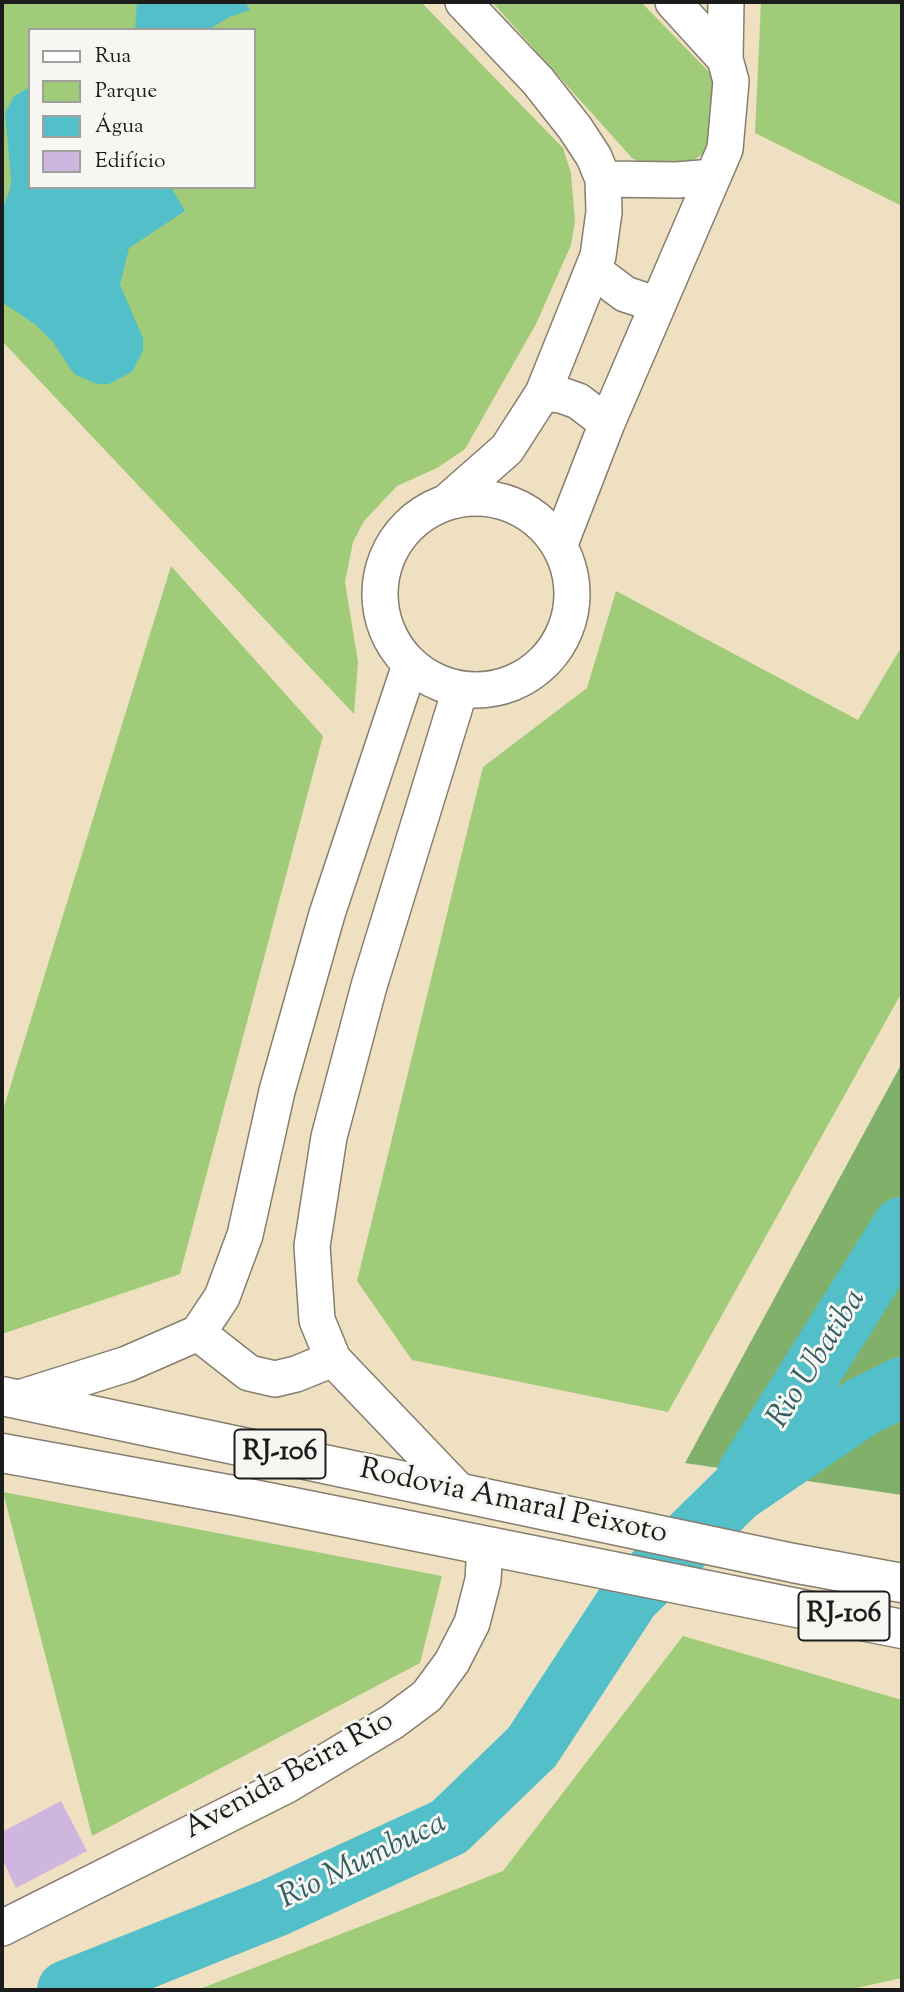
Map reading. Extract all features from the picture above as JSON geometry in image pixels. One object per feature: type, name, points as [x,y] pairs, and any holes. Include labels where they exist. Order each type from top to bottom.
[{"type":"highway","name":"Rodovia Amaral Peixoto","points":[[9,1398],[793,1563],[902,1583]]},
{"type":"highway","name":"Rodovia Amaral Peixoto","points":[[2,1453],[485,1545],[902,1629]]},
{"type":"street","points":[[448,501],[480,497],[512,503],[539,520],[560,544],[572,573],[573,605],[565,635],[547,661],[522,680],[492,690],[460,690],[433,681],[410,665],[392,642],[382,616],[379,587],[386,559],[400,534],[421,514],[448,501],[508,449],[543,393],[593,270],[604,212],[603,179],[594,157],[546,90],[463,2]]},
{"type":"street","points":[[673,2],[725,59]]},
{"type":"street","points":[[560,544],[607,424],[724,149],[731,81],[725,59],[726,2]]},
{"type":"street","points":[[603,179],[677,180],[713,177]]},
{"type":"street","points":[[593,270],[625,295],[658,305]]},
{"type":"street","points":[[543,393],[578,401],[607,424]]},
{"type":"street","points":[[9,1398],[127,1364],[198,1333],[222,1297],[245,1235],[277,1091],[327,915],[410,665]]},
{"type":"street","points":[[460,690],[369,986],[329,1137],[312,1246],[312,1285],[317,1320],[333,1359],[460,1492]]},
{"type":"street","points":[[198,1333],[249,1373],[275,1379],[296,1374],[333,1359]]},
{"type":"street","name":"Avenida Beira Rio","points":[[2,1928],[287,1785],[392,1722],[427,1696],[452,1662],[472,1623],[483,1580],[485,1545]]},
{"type":"green space","points":[[2,2],[421,2],[563,148],[571,173],[575,222],[571,245],[536,324],[465,449],[437,468],[397,486],[364,521],[353,542],[345,582],[358,662],[354,714],[2,341]]},
{"type":"green space","points":[[492,2],[641,2],[711,74],[718,86],[709,150],[686,165],[645,164],[632,158]]},
{"type":"green space","points":[[761,2],[902,2],[902,206],[755,133]]},
{"type":"green space","points":[[171,566],[323,736],[180,1274],[2,1334],[2,1113]]},
{"type":"green space","points":[[616,591],[858,720],[902,646],[902,992],[668,1412],[412,1360],[357,1281],[483,767],[587,688]]},
{"type":"green space","points":[[902,1063],[902,1495],[685,1463]]},
{"type":"green space","points":[[3,1492],[442,1576],[420,1663],[92,1836]]},
{"type":"green space","points":[[683,1636],[902,1700],[902,1978],[847,1990],[197,1990],[503,1871]]},
{"type":"water","points":[[137,2],[245,2],[250,10],[229,17],[211,28],[135,28]]},
{"type":"water","points":[[28,88],[28,189],[172,189],[185,211],[129,248],[120,285],[143,338],[143,351],[132,372],[109,384],[97,384],[74,374],[53,342],[36,325],[2,302],[2,211],[10,189],[11,177],[5,113],[14,96]]},
{"type":"building","points":[[61,1801],[87,1851],[16,1888],[2,1859],[2,1832]]},
{"type":"waterway","name":"Rio Ubatiba","points":[[747,1474],[902,1227]]},
{"type":"waterway","name":"Rio Mumbuca","points":[[67,1990],[273,1908],[449,1827],[532,1747],[630,1597],[736,1493],[862,1407],[902,1387]]}]
